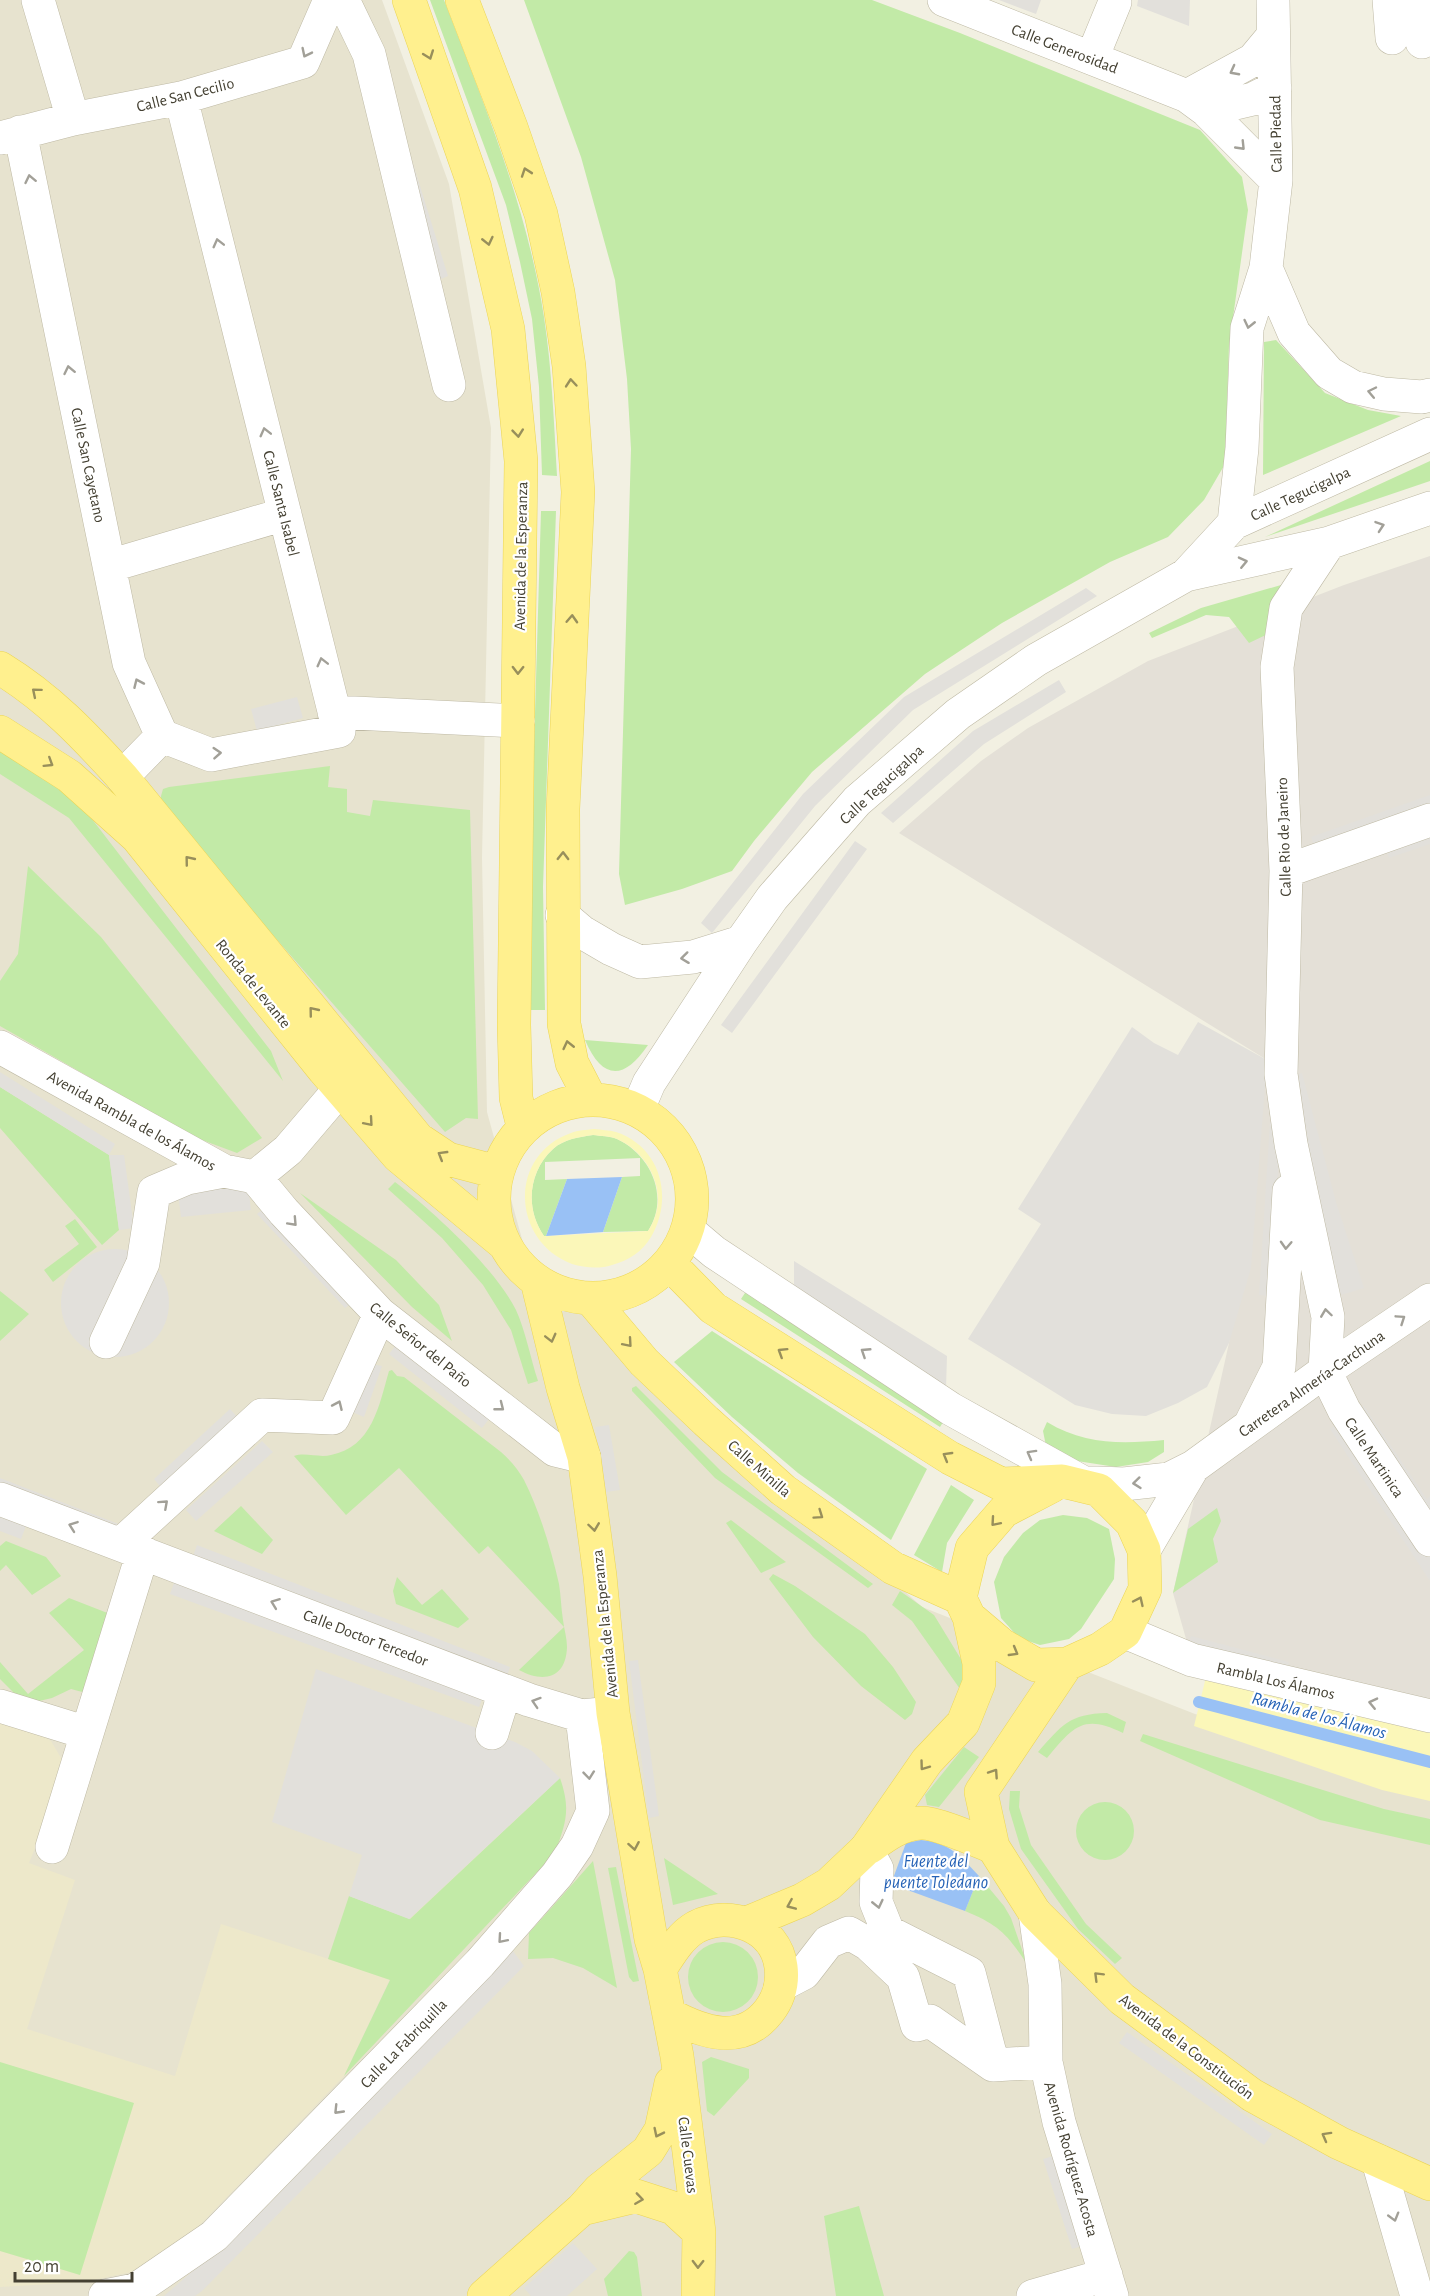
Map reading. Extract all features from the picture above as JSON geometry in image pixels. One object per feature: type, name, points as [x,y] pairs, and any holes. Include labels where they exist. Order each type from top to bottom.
[{"type":"main road","name":"Avenida de la Esperanza","points":[[409,0],[476,188],[508,329],[521,461],[514,1025],[516,1098],[524,1126]]},
{"type":"main road","points":[[462,0],[511,127],[541,214],[558,292],[569,366],[578,492],[564,809],[562,915],[564,1024],[572,1063],[590,1098]]},
{"type":"main road","name":"Ronda de Levante","points":[[0,668],[29,686],[81,731],[122,777],[418,1139],[448,1159],[497,1172]]},
{"type":"main road","name":"Ronda de Levante","points":[[0,732],[69,776],[137,837],[340,1089],[398,1156],[503,1243]]},
{"type":"main road","points":[[590,1098],[614,1100],[638,1108],[666,1130],[686,1160],[693,1195],[688,1230],[681,1248],[669,1263],[647,1283],[620,1296],[590,1298],[562,1294],[537,1281],[518,1264],[503,1243],[495,1216],[494,1187],[497,1172],[501,1160],[524,1126],[543,1111],[566,1102],[590,1098]]},
{"type":"main road","points":[[669,1263],[713,1308],[950,1458],[1001,1484],[1072,1482],[1099,1490],[1132,1523],[1144,1550],[1145,1589],[1125,1632],[1100,1649],[1067,1664],[1036,1665],[1002,1645],[965,1608]]},
{"type":"main road","name":"Avenida de la Esperanza","points":[[537,1281],[563,1388],[584,1457],[600,1576],[598,1715],[641,1882],[651,1939],[660,1969]]},
{"type":"main road","name":"Calle Minilla","points":[[590,1298],[644,1362],[783,1490],[893,1568],[965,1608]]},
{"type":"main road","points":[[866,1849],[927,1761],[963,1723],[980,1683],[979,1663],[965,1608],[972,1548],[1004,1511],[1072,1482]]},
{"type":"main road","points":[[993,1847],[981,1792],[1067,1664]]},
{"type":"main road","points":[[747,1923],[802,1900],[829,1884],[866,1849],[894,1830],[922,1823],[993,1847]]},
{"type":"main road","name":"Avenida de la Constitución","points":[[993,1847],[1035,1913],[1122,1999],[1252,2095],[1339,2143],[1430,2184]]},
{"type":"main road","points":[[729,1919],[747,1923],[763,1934],[775,1948],[781,1966],[781,1985],[775,2003],[764,2018],[748,2029],[729,2034],[693,2028],[670,2015],[660,1969],[680,1940],[694,1928],[711,1921],[729,1919]]},
{"type":"main road","name":"Calle Cuevas","points":[[670,2015],[699,2232],[698,2296]]},
{"type":"main road","points":[[484,2296],[582,2209],[599,2190],[648,2151],[661,2130],[677,2056]]},
{"type":"main road","points":[[582,2209],[636,2196],[673,2208],[699,2232]]},
{"type":"street","points":[[38,0],[73,119]]},
{"type":"street","name":"Calle San Cecilio","points":[[10,135],[73,119],[181,98],[303,62],[330,0]]},
{"type":"street","points":[[343,0],[369,54],[449,385]]},
{"type":"street","name":"Calle Generosidad","points":[[944,0],[1092,58],[1196,103],[1276,180]]},
{"type":"street","name":"Calle Piedad","points":[[1234,523],[1242,448],[1247,328],[1266,268],[1276,180],[1273,0]]},
{"type":"street","points":[[1389,0],[1407,40],[1419,0]]},
{"type":"street","points":[[1092,58],[1115,2]]},
{"type":"street","points":[[1196,103],[1253,60],[1273,36]]},
{"type":"street","points":[[1196,103],[1253,99],[1275,88]]},
{"type":"street","name":"Calle Santa Isabel","points":[[162,736],[211,755],[339,731],[181,98]]},
{"type":"street","name":"Calle San Cayetano","points":[[10,135],[110,566],[129,663],[162,736]]},
{"type":"street","name":"Calle Piedad","points":[[1266,268],[1294,333],[1329,373],[1353,387],[1384,394],[1422,397],[1430,395]]},
{"type":"street","name":"Calle Tegucigalpa","points":[[1186,575],[1234,523],[1430,434]]},
{"type":"street","name":"Calle Tegucigalpa","points":[[638,1108],[649,1083],[772,898],[857,801],[958,714],[1036,660],[1186,575],[1329,543],[1430,508]]},
{"type":"street","points":[[110,566],[285,514]]},
{"type":"street","name":"Calle Rio de Janeiro","points":[[1325,1371],[1328,1317],[1291,1144],[1281,1074],[1286,871],[1277,667],[1286,608],[1329,543]]},
{"type":"street","points":[[334,712],[518,721]]},
{"type":"street","points":[[122,777],[162,736]]},
{"type":"street","points":[[1286,871],[1430,820]]},
{"type":"street","points":[[562,915],[582,932],[640,962],[693,957],[741,942]]},
{"type":"street","name":"Avenida Rambla de los Álamos","points":[[0,1047],[224,1171],[255,1177]]},
{"type":"street","points":[[255,1177],[288,1150],[340,1089]]},
{"type":"street","name":"Calle Rio de Janeiro","points":[[1250,1425],[1279,1367],[1291,1144]]},
{"type":"street","points":[[106,1342],[143,1263],[154,1192],[187,1178],[224,1171]]},
{"type":"street","name":"Calle Señor del Paño","points":[[255,1177],[284,1212],[380,1314],[555,1450],[584,1457]]},
{"type":"street","points":[[688,1230],[714,1252],[951,1409],[1072,1482]]},
{"type":"street","name":"Carretera Almería-Carchuna","points":[[1072,1482],[1124,1484],[1169,1479],[1193,1467],[1325,1371],[1430,1300]]},
{"type":"street","points":[[52,1847],[87,1732],[132,1548],[262,1416],[333,1418],[380,1314]]},
{"type":"street","name":"Calle Martinica","points":[[1325,1371],[1344,1410],[1430,1540]]},
{"type":"street","name":"Carretera Almería-Carchuna","points":[[1144,1550],[1193,1467]]},
{"type":"street","name":"Calle Doctor Tercedor","points":[[0,1499],[505,1691],[598,1715]]},
{"type":"street","name":"Rambla Los Álamos","points":[[1125,1632],[1192,1660],[1430,1716]]},
{"type":"street","points":[[492,1733],[505,1691]]},
{"type":"street","points":[[0,1706],[87,1732]]},
{"type":"street","name":"Calle La Fabriquilla","points":[[105,2296],[138,2292],[214,2236],[480,1963],[557,1875],[577,1846],[593,1811],[598,1715]]},
{"type":"street","points":[[866,1849],[877,1869],[876,1902],[888,1932],[969,1973],[993,2065]]},
{"type":"street","name":"Avenida Rodríguez Acosta","points":[[1035,1913],[1046,1984],[1046,2062],[1059,2122],[1109,2285]]},
{"type":"street","points":[[781,1985],[804,1973],[828,1942],[849,1933],[868,1944],[903,1977],[917,2025],[930,2021],[993,2065],[1046,2062]]},
{"type":"street","points":[[1378,2161],[1417,2296]]},
{"type":"street","points":[[1034,2296],[1109,2285]]},
{"type":"shaded area","points":[[0,0],[382,0],[449,184],[491,428],[482,858],[487,1112],[525,1250],[922,1607],[1195,1714],[1430,1772],[1430,2296],[0,2296]]},
{"type":"shaded area","points":[[999,0],[1041,0],[1036,14]]},
{"type":"shaded area","points":[[1138,0],[1190,0],[1189,26],[1137,6]]},
{"type":"shaded area","points":[[397,112],[448,276],[441,279],[390,114]]},
{"type":"shaded area","points":[[1430,556],[1430,1716],[1192,1660],[1173,1593],[1229,1343],[1267,1060],[899,833],[981,761],[1028,728],[1148,661],[1344,585]]},
{"type":"shaded area","points":[[1086,588],[1097,596],[913,710],[815,806],[712,933],[701,923],[803,794],[904,697]]},
{"type":"shaded area","points":[[1059,680],[1066,692],[984,744],[893,823],[881,813],[973,731]]},
{"type":"shaded area","points":[[297,697],[303,718],[257,731],[251,709]]},
{"type":"shaded area","points":[[1430,795],[1430,811],[1316,851],[1311,837]]},
{"type":"shaded area","points":[[1430,831],[1430,844],[1389,858],[1385,846]]},
{"type":"shaded area","points":[[855,841],[867,849],[732,1033],[721,1025]]},
{"type":"shaded area","points":[[1198,1022],[1267,1060],[1251,1268],[1229,1343],[1207,1387],[1178,1403],[1146,1416],[1112,1414],[1075,1405],[968,1339],[1041,1224],[1018,1209],[1132,1027],[1154,1043],[1178,1055]]},
{"type":"shaded area","points":[[0,1072],[115,1144],[109,1155],[0,1087]]},
{"type":"shaded area","points":[[1302,1073],[1336,1202],[1364,1288],[1341,1295],[1314,1209],[1289,1078]]},
{"type":"shaded area","points":[[1270,1122],[1281,1123],[1270,1296],[1259,1295]]},
{"type":"shaded area","points":[[109,1155],[124,1155],[134,1228],[119,1230]]},
{"type":"shaded area","points":[[248,1185],[251,1210],[181,1217],[178,1193]]},
{"type":"shaded area","points":[[268,1205],[356,1300],[345,1308],[257,1214]]},
{"type":"shaded area","points":[[115,1249],[136,1253],[153,1265],[165,1282],[169,1303],[165,1324],[153,1341],[136,1353],[115,1357],[94,1353],[77,1341],[65,1324],[61,1303],[65,1282],[77,1265],[94,1253]]},
{"type":"shaded area","points":[[794,1261],[947,1356],[946,1388],[794,1292]]},
{"type":"shaded area","points":[[396,1345],[489,1419],[482,1428],[389,1354]]},
{"type":"shaded area","points":[[366,1363],[382,1366],[364,1417],[352,1412]]},
{"type":"shaded area","points":[[1364,1406],[1427,1499],[1430,1496],[1430,1581],[1330,1429]]},
{"type":"shaded area","points":[[230,1409],[240,1420],[164,1491],[154,1479]]},
{"type":"shaded area","points":[[609,1425],[620,1490],[606,1492],[595,1427]]},
{"type":"shaded area","points":[[262,1441],[273,1452],[196,1521],[186,1510]]},
{"type":"shaded area","points":[[0,1478],[121,1525],[115,1535],[0,1491]]},
{"type":"shaded area","points":[[0,1510],[28,1521],[21,1539],[0,1531]]},
{"type":"shaded area","points":[[197,1545],[510,1667],[505,1682],[192,1559]]},
{"type":"shaded area","points":[[174,1583],[483,1697],[479,1707],[170,1594]]},
{"type":"shaded area","points":[[1191,1636],[1289,1662],[1286,1675],[1187,1649]]},
{"type":"shaded area","points":[[638,1660],[659,1816],[649,1818],[629,1661]]},
{"type":"shaded area","points":[[316,1669],[515,1742],[532,1751],[560,1778],[409,1919],[349,1896],[362,1855],[272,1822]]},
{"type":"shaded area","points":[[0,1721],[39,1733],[51,1741],[64,1763],[49,1813],[29,1863],[75,1880],[27,2029],[175,2076],[221,1924],[390,1979],[344,2076],[192,2233],[132,2272],[84,2282],[0,2287]]},
{"type":"shaded area","points":[[513,1951],[524,1966],[202,2291],[195,2296],[164,2296],[265,2208]]},
{"type":"shaded area","points":[[1127,2032],[1272,2134],[1264,2145],[1119,2043]]},
{"type":"shaded area","points":[[1056,2155],[1085,2245],[1072,2249],[1043,2159]]},
{"type":"shaded area","points":[[573,2243],[597,2269],[567,2296],[531,2296],[524,2288]]},
{"type":"green space","points":[[430,0],[444,0],[503,156],[527,236],[547,337],[557,476],[542,475],[539,387],[532,319],[506,205]]},
{"type":"green space","points":[[524,0],[872,0],[1200,130],[1242,177],[1248,210],[1229,346],[1225,464],[1204,500],[1168,537],[1110,562],[1002,623],[925,674],[812,772],[732,871],[682,889],[625,905],[619,874],[631,449],[627,379],[615,280],[581,157]]},
{"type":"green space","points":[[1276,340],[1325,393],[1368,410],[1401,416],[1263,475],[1264,342]]},
{"type":"green space","points":[[1430,461],[1430,481],[1265,537]]},
{"type":"green space","points":[[541,511],[556,511],[543,887],[545,1010],[530,1010],[532,814]]},
{"type":"green space","points":[[1281,585],[1283,592],[1276,630],[1249,643],[1229,617],[1206,615],[1152,638],[1149,633],[1201,608]]},
{"type":"green space","points":[[0,751],[78,801],[271,1051],[283,1081],[69,818],[0,774]]},
{"type":"green space","points":[[330,766],[328,787],[347,789],[347,812],[370,816],[373,800],[470,810],[478,1119],[466,1118],[445,1132],[161,807],[163,789],[169,787]]},
{"type":"green space","points":[[28,866],[101,937],[262,1138],[237,1153],[194,1137],[0,1026],[0,981],[18,954]]},
{"type":"green space","points":[[585,1040],[648,1045],[630,1065],[622,1070],[614,1071],[606,1069],[599,1063]]},
{"type":"green space","points":[[0,1087],[109,1155],[119,1230],[102,1245],[0,1128]]},
{"type":"green space","points":[[593,1135],[617,1139],[629,1146],[648,1166],[657,1191],[657,1205],[648,1231],[603,1232],[622,1177],[640,1176],[640,1158],[545,1162],[545,1180],[567,1179],[546,1236],[544,1236],[534,1214],[532,1203],[532,1191],[538,1168],[553,1149],[562,1143]]},
{"type":"green space","points":[[395,1182],[462,1241],[494,1276],[516,1310],[538,1381],[528,1384],[511,1330],[483,1285],[442,1238],[388,1189]]},
{"type":"green space","points":[[300,1193],[396,1260],[439,1305],[452,1341],[412,1307]]},
{"type":"green space","points":[[75,1219],[97,1247],[53,1282],[44,1270],[79,1244],[65,1226]]},
{"type":"green space","points":[[747,1290],[945,1419],[940,1427],[741,1299]]},
{"type":"green space","points":[[0,1291],[29,1314],[0,1341]]},
{"type":"green space","points":[[712,1331],[927,1469],[891,1540],[798,1473],[732,1417],[674,1362]]},
{"type":"green space","points":[[392,1370],[501,1452],[524,1480],[544,1531],[560,1588],[567,1647],[566,1658],[558,1672],[544,1677],[519,1670],[564,1627],[488,1546],[479,1554],[399,1468],[346,1515],[294,1456],[331,1455],[345,1451],[356,1443],[372,1423],[389,1371]]},
{"type":"green space","points":[[636,1386],[722,1472],[873,1584],[868,1588],[715,1478],[632,1391],[632,1388]]},
{"type":"green space","points":[[1047,1422],[1061,1430],[1090,1439],[1119,1442],[1164,1440],[1164,1452],[1148,1462],[1116,1467],[1077,1461],[1046,1446],[1043,1431]]},
{"type":"green space","points":[[951,1485],[974,1500],[947,1543],[942,1572],[914,1555]]},
{"type":"green space","points":[[241,1506],[273,1540],[262,1554],[214,1531]]},
{"type":"green space","points":[[1217,1508],[1221,1521],[1213,1539],[1218,1562],[1173,1593],[1188,1529]]},
{"type":"green space","points":[[1063,1515],[1087,1518],[1109,1529],[1115,1559],[1114,1579],[1081,1629],[1069,1639],[1040,1645],[1019,1638],[1001,1618],[994,1582],[1004,1557],[1023,1533],[1040,1520]]},
{"type":"green space","points":[[731,1520],[786,1562],[761,1573],[726,1523]]},
{"type":"green space","points":[[6,1541],[46,1557],[61,1576],[32,1595],[6,1565],[0,1571],[0,1546]]},
{"type":"green space","points":[[773,1574],[795,1586],[865,1634],[893,1667],[916,1702],[912,1714],[905,1720],[861,1686],[813,1637],[769,1579]]},
{"type":"green space","points":[[397,1577],[422,1605],[442,1589],[469,1619],[458,1628],[396,1604],[393,1591]]},
{"type":"green space","points":[[900,1591],[934,1615],[970,1674],[960,1689],[912,1621],[892,1605]]},
{"type":"green space","points":[[69,1598],[110,1614],[86,1693],[71,1689],[52,1698],[23,1702],[0,1679],[0,1662],[28,1694],[84,1650],[49,1613]]},
{"type":"green space","points":[[1107,1713],[1126,1722],[1123,1733],[1098,1724],[1088,1724],[1072,1731],[1047,1758],[1038,1752],[1067,1723],[1084,1716]]},
{"type":"green space","points":[[1143,1734],[1384,1809],[1430,1819],[1430,1845],[1320,1820],[1140,1741]]},
{"type":"green space","points":[[964,1747],[979,1757],[939,1807],[927,1805],[925,1795]]},
{"type":"green space","points":[[560,1778],[566,1816],[555,1853],[344,2076],[390,1980],[328,1959],[349,1896],[410,1919]]},
{"type":"green space","points":[[1010,1791],[1020,1791],[1019,1807],[1031,1845],[1086,1924],[1122,1958],[1115,1964],[1078,1929],[1021,1849],[1009,1809]]},
{"type":"green space","points":[[1105,1802],[1116,1804],[1129,1815],[1134,1831],[1132,1842],[1121,1855],[1105,1860],[1094,1858],[1081,1847],[1076,1831],[1078,1820],[1089,1807]]},
{"type":"green space","points":[[664,1858],[718,1894],[673,1905]]},
{"type":"green space","points":[[593,1861],[617,1988],[583,1968],[553,1958],[528,1959],[529,1933]]},
{"type":"green space","points":[[616,1867],[639,1981],[633,1982],[629,1977],[608,1868]]},
{"type":"green space","points":[[979,1876],[1011,1918],[1027,1964],[1001,1931],[965,1911]]},
{"type":"green space","points":[[716,1942],[730,1942],[743,1947],[753,1957],[758,1977],[753,1997],[743,2007],[730,2012],[716,2012],[703,2007],[693,1997],[688,1984],[688,1970],[693,1957],[703,1947]]},
{"type":"green space","points":[[711,2057],[749,2069],[749,2078],[714,2116],[707,2111],[702,2062]]},
{"type":"green space","points":[[0,2062],[134,2103],[80,2275],[0,2251]]},
{"type":"green space","points":[[859,2206],[884,2296],[836,2296],[824,2216]]},
{"type":"green space","points":[[629,2251],[634,2252],[637,2257],[642,2296],[608,2296],[604,2279]]},
{"type":"sand","points":[[594,1129],[616,1132],[631,1139],[644,1149],[659,1176],[662,1206],[651,1237],[639,1251],[624,1261],[612,1265],[587,1267],[572,1264],[552,1253],[537,1237],[528,1218],[525,1198],[528,1178],[536,1160],[550,1144],[574,1132]],"holes":[[[593,1135],[614,1138],[629,1146],[648,1166],[657,1191],[658,1204],[655,1218],[648,1231],[544,1236],[538,1225],[532,1203],[532,1191],[538,1168],[553,1149],[562,1143]]]},
{"type":"sand","points":[[1206,1677],[1430,1728],[1430,1801],[1382,1790],[1194,1726]]},
{"type":"water","points":[[622,1177],[603,1232],[546,1236],[567,1179]]},
{"type":"water","name":"Fuente del puente Toledano","points":[[921,1840],[948,1847],[979,1876],[965,1911],[891,1884],[906,1843]]},
{"type":"waterway","name":"Rambla de los Álamos","points":[[1199,1702],[1430,1762]]}]
